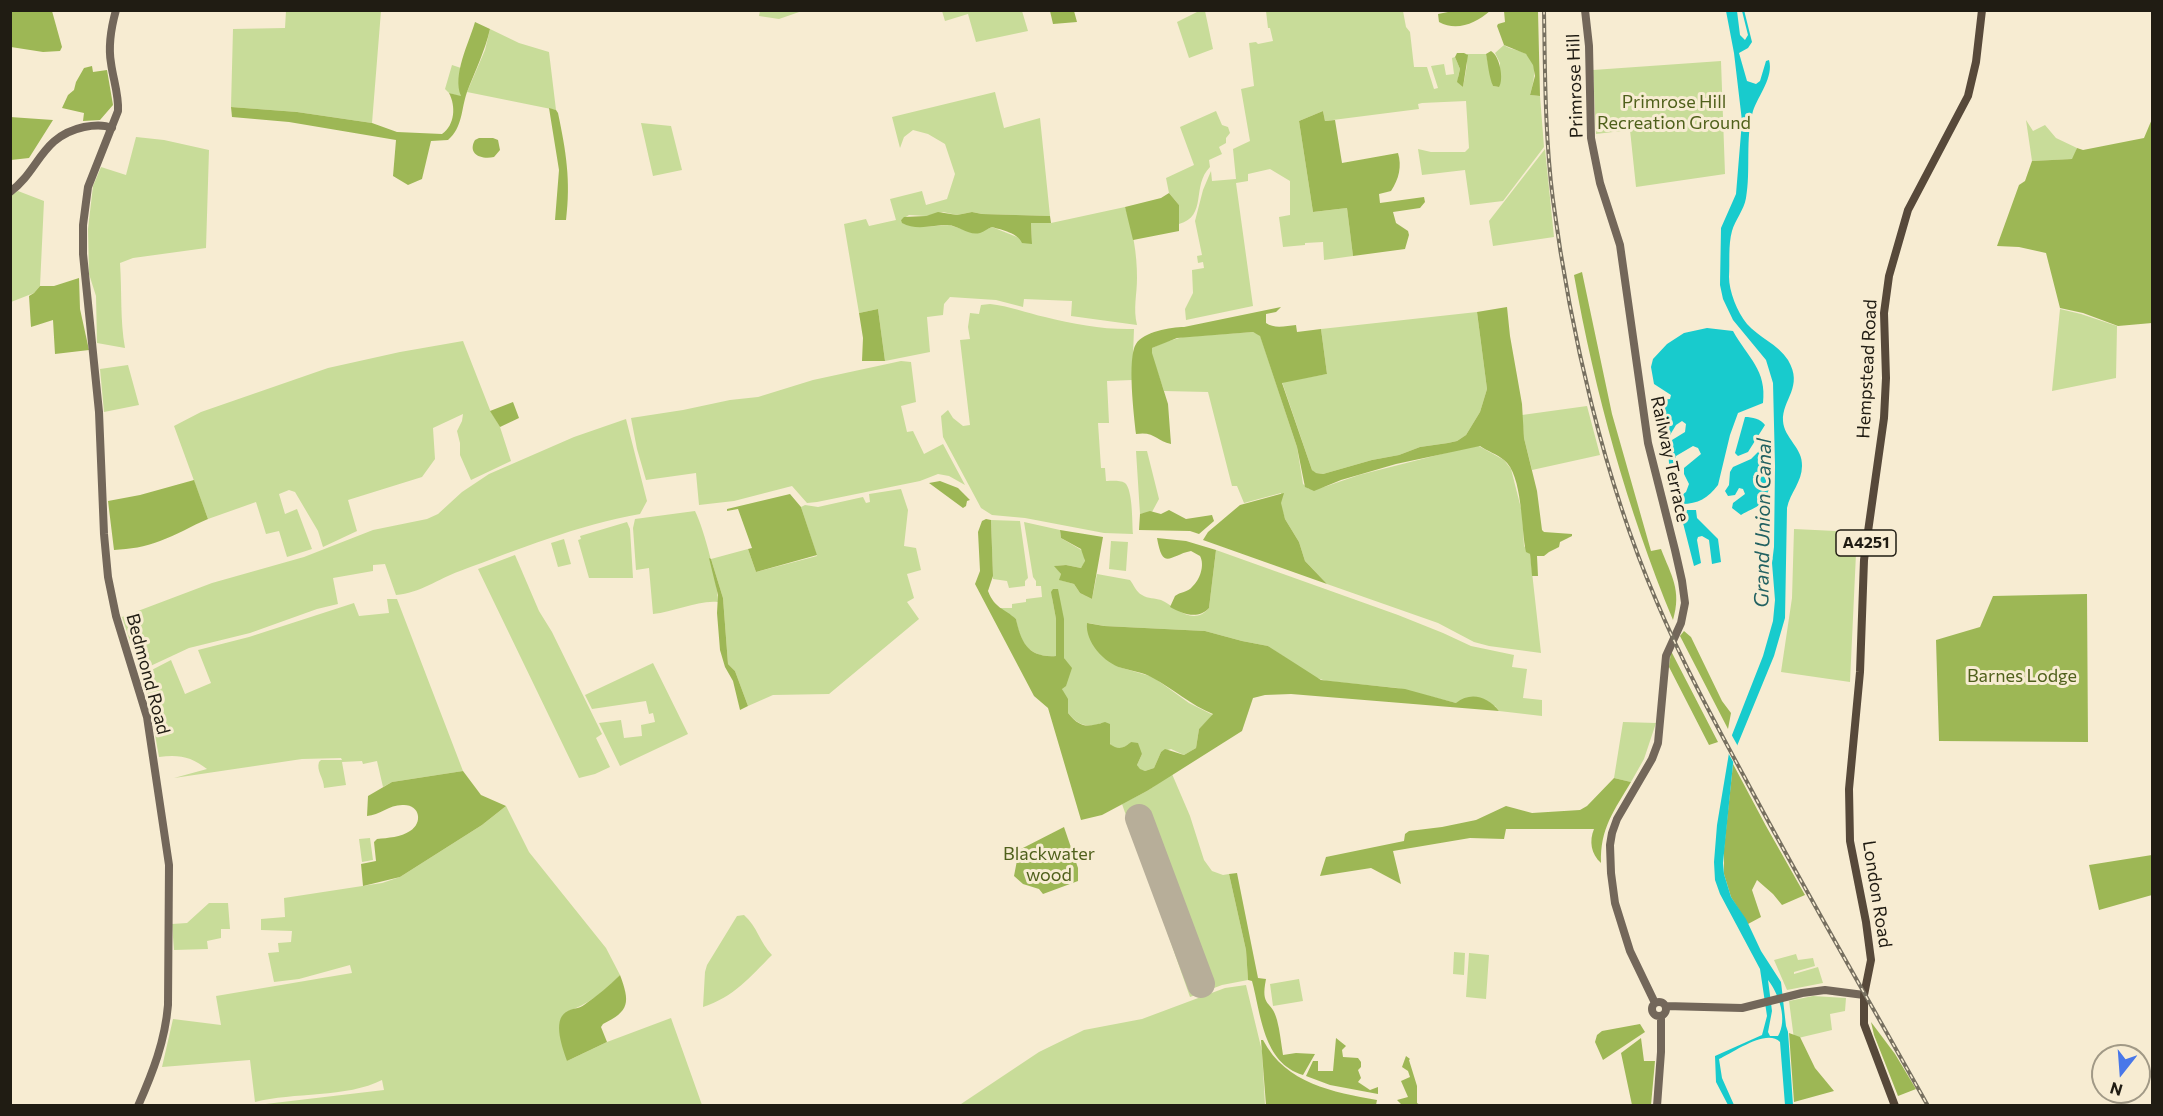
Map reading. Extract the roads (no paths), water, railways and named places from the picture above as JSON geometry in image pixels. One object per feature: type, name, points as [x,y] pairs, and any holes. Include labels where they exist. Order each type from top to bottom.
[{"type":"main road","name":"Hempstead Road","points":[[1849,789],[1860,672],[1866,537],[1884,418],[1886,378],[1884,313],[1889,276],[1908,210],[1968,96],[1982,10]]},
{"type":"main road","name":"London Road","points":[[1849,789],[1850,841],[1871,960],[1864,995],[1864,1024],[1895,1106]]},
{"type":"street","name":"Bedmond Road","points":[[116,10],[110,39],[110,53],[118,105],[112,128],[94,170],[84,207],[82,239],[99,412],[108,577],[116,616],[147,717],[169,865],[166,1027],[158,1059],[138,1106]]},
{"type":"street","name":"Primrose Hill","points":[[1586,10],[1591,138],[1600,183],[1618,237],[1623,264]]},
{"type":"street","points":[[10,192],[49,146],[67,133],[95,125],[112,128]]},
{"type":"street","name":"Railway Terrace","points":[[1623,264],[1648,442],[1682,581],[1683,613],[1666,656],[1658,743],[1652,759],[1617,819],[1612,833],[1610,858],[1615,903],[1630,951],[1655,1003]]},
{"type":"street","points":[[1666,1006],[1666,1012],[1661,1016],[1656,1016],[1653,1012],[1652,1008],[1655,1003],[1660,1001],[1666,1006],[1742,1008],[1825,990],[1864,995]]},
{"type":"street","points":[[1657,1106],[1662,1052],[1661,1016]]},
{"type":"water","points":[[1744,10],[1752,42],[1748,48],[1739,53],[1747,81],[1756,84],[1760,81],[1766,61],[1769,60],[1770,66],[1751,121],[1747,188],[1745,202],[1731,236],[1729,283],[1734,301],[1743,319],[1784,354],[1792,369],[1793,385],[1783,421],[1787,433],[1800,454],[1802,466],[1800,477],[1787,508],[1785,618],[1774,656],[1737,746],[1733,764],[1723,863],[1731,897],[1781,982],[1788,1032],[1793,1105],[1785,1105],[1780,1042],[1774,1038],[1759,1039],[1719,1059],[1722,1078],[1734,1105],[1728,1105],[1716,1082],[1715,1056],[1762,1035],[1767,1016],[1760,969],[1720,894],[1715,880],[1714,862],[1717,825],[1732,735],[1763,656],[1773,621],[1775,600],[1772,563],[1775,466],[1773,383],[1766,360],[1733,320],[1723,299],[1720,285],[1721,228],[1736,194],[1742,121],[1734,53],[1726,11],[1737,11],[1740,35],[1745,40],[1748,35],[1742,11]],"holes":[[[1768,980],[1779,1000],[1782,1015],[1781,1030],[1778,1036],[1770,1036],[1768,1032],[1772,1011]]]},
{"type":"water","points":[[1707,328],[1733,331],[1759,373],[1763,403],[1738,413],[1730,435],[1718,485],[1702,499],[1682,504],[1679,497],[1686,492],[1689,484],[1684,468],[1701,454],[1698,448],[1693,446],[1676,456],[1674,479],[1670,480],[1668,447],[1672,440],[1685,432],[1686,424],[1682,421],[1676,425],[1670,435],[1662,429],[1659,407],[1661,400],[1670,399],[1671,395],[1654,384],[1651,367],[1653,359],[1667,344],[1684,333]]},
{"type":"water","points":[[1745,417],[1761,421],[1765,425],[1748,452],[1738,456],[1735,453]]},
{"type":"water","points":[[1760,450],[1771,451],[1768,493],[1762,503],[1741,515],[1732,508],[1733,503],[1745,494],[1743,489],[1739,488],[1735,495],[1728,496],[1725,491],[1729,485],[1730,472],[1733,467],[1751,459]]},
{"type":"water","points":[[1684,510],[1696,510],[1697,518],[1718,539],[1721,562],[1712,564],[1709,540],[1702,536],[1697,540],[1701,563],[1694,566],[1682,519]]},
{"type":"railway","points":[[1544,10],[1548,153],[1560,250],[1579,352],[1620,505],[1656,600],[1687,669],[1790,862],[1928,1106]]},
{"type":"park label","name":"Primrose Hill Recreation Ground","points":[[1674,112]]},
{"type":"park label","name":"Barnes Lodge","points":[[2022,676]]},
{"type":"park label","name":"Blackwater wood","points":[[1049,864]]},
{"type":"water label","name":"Grand Union Canal","points":[[1763,523]]}]
